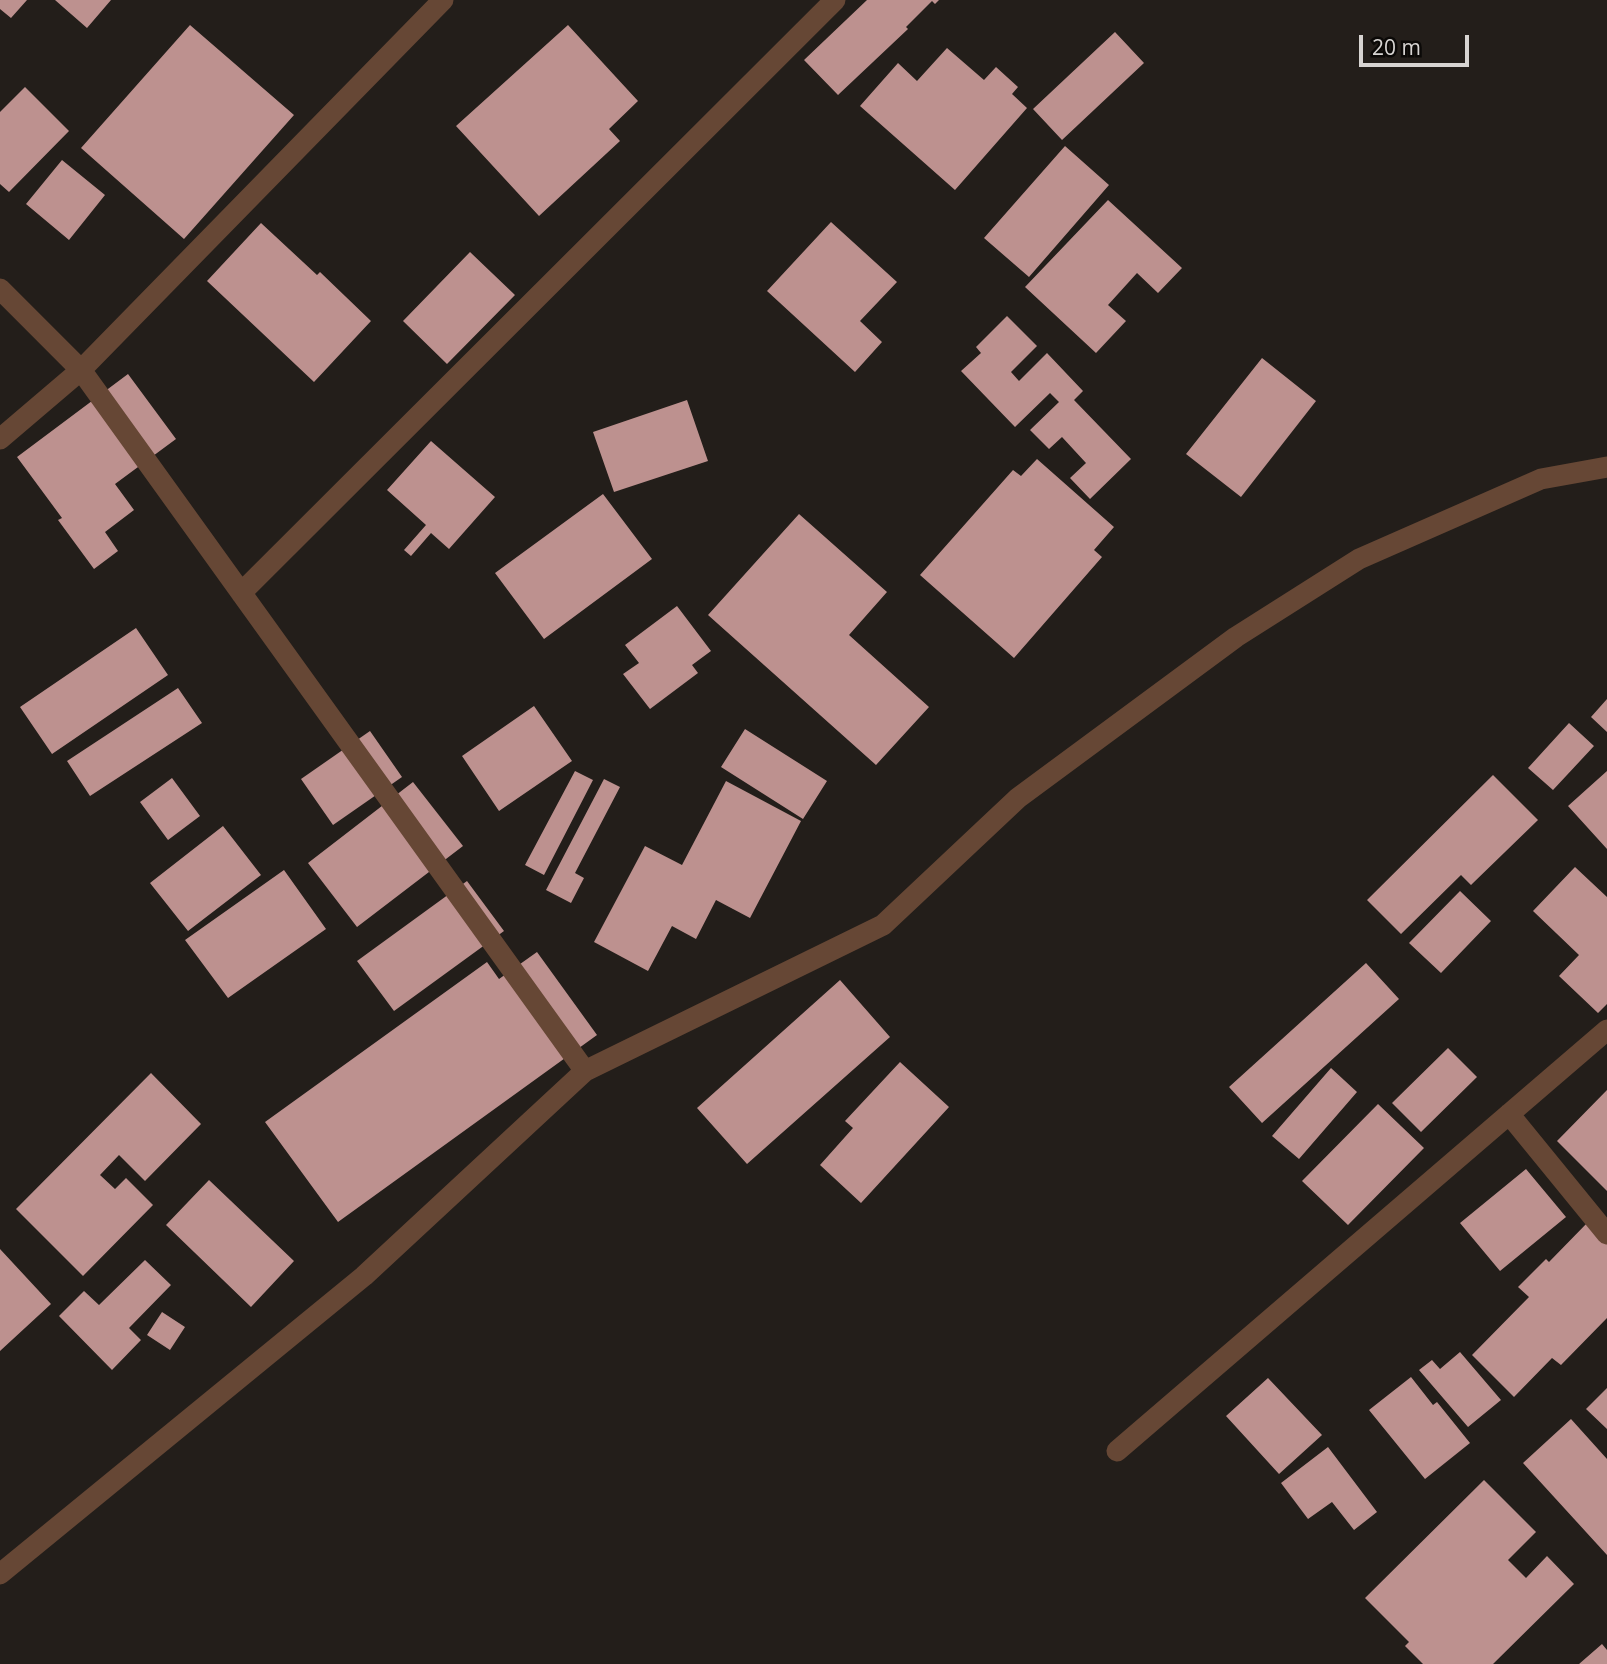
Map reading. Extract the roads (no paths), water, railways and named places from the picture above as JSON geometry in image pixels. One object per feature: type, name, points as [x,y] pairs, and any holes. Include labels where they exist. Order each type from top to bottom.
[{"type":"street","points":[[0,439],[81,370],[443,0]]},
{"type":"street","points":[[241,593],[835,0]]},
{"type":"street","points":[[0,289],[81,370],[585,1071]]},
{"type":"street","points":[[0,1574],[364,1276],[585,1071],[883,925],[1018,798],[1236,637],[1359,559],[1541,480],[1607,467]]},
{"type":"street","points":[[1117,1451],[1607,1030]]},
{"type":"street","points":[[1509,1114],[1607,1234]]}]
